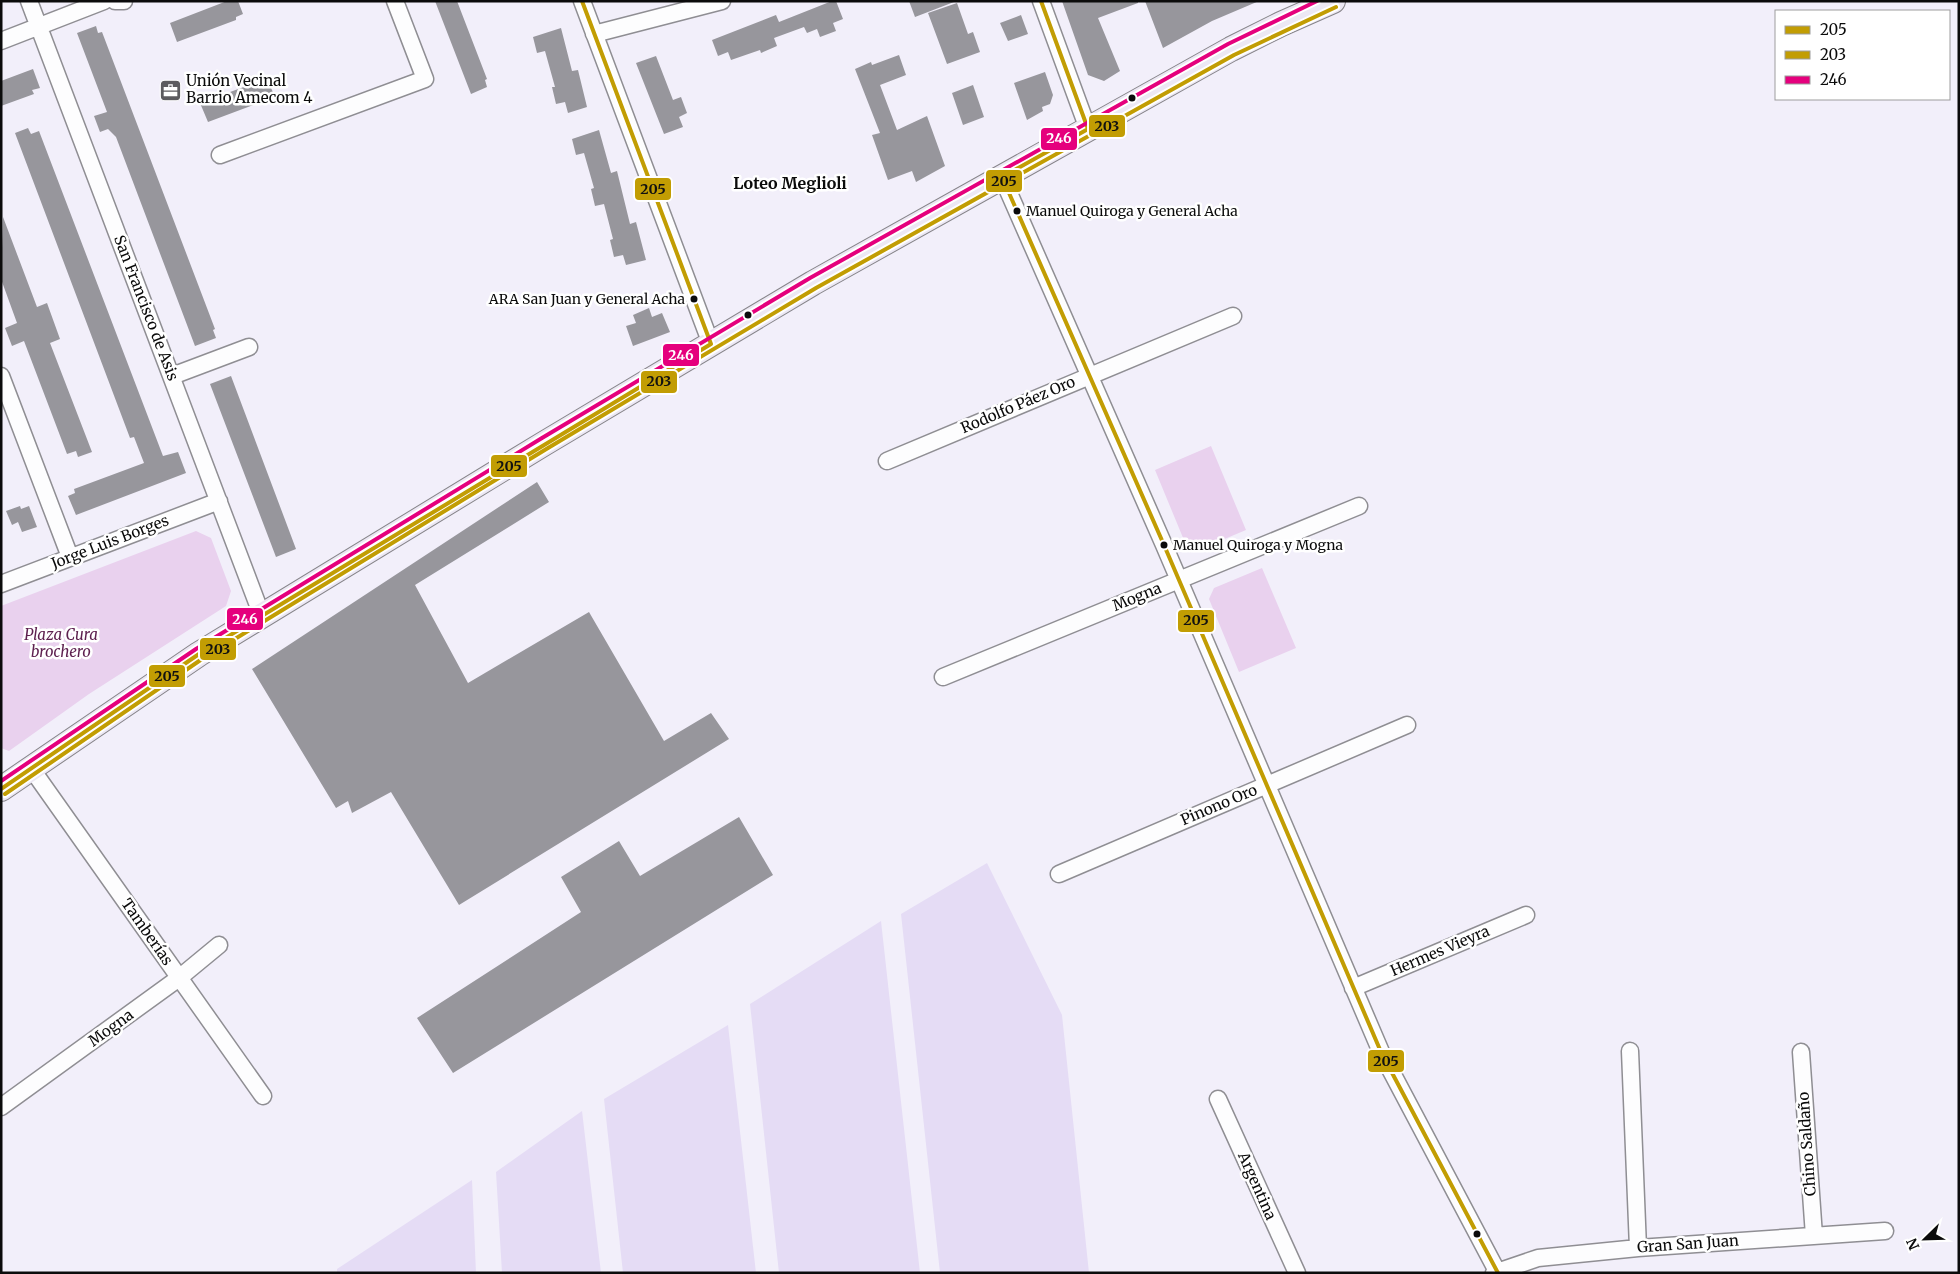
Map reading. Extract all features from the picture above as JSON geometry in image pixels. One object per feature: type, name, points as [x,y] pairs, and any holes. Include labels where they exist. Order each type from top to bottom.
[{"type":"main road","points":[[1,789],[199,654],[536,448],[711,344],[1002,177],[1231,50],[1281,24],[1333,1]]},
{"type":"street","name":"San Francisco de Asis","points":[[29,1],[262,616]]},
{"type":"street","points":[[1,40],[104,1]]},
{"type":"street","points":[[115,1],[124,1]]},
{"type":"street","points":[[220,156],[425,79],[395,1]]},
{"type":"street","points":[[582,1],[711,344]]},
{"type":"street","points":[[594,34],[722,1]]},
{"type":"street","points":[[1042,1],[1088,129]]},
{"type":"street","points":[[1002,177],[1179,580],[1381,1052],[1496,1272]]},
{"type":"street","name":"Rodolfo Páez Oro","points":[[887,461],[1233,316]]},
{"type":"street","points":[[172,376],[249,348]]},
{"type":"street","points":[[1,376],[70,558]]},
{"type":"street","name":"Jorge Luis Borges","points":[[1,584],[219,501]]},
{"type":"street","name":"Mogna","points":[[943,677],[1359,506]]},
{"type":"street","name":"Pinono Oro","points":[[1059,874],[1407,725]]},
{"type":"street","name":"Tamberías","points":[[31,768],[263,1096]]},
{"type":"street","name":"Hermes Vieyra","points":[[1353,988],[1526,914]]},
{"type":"street","name":"Mogna","points":[[1,1107],[179,978],[219,945]]},
{"type":"street","points":[[1630,1051],[1638,1248]]},
{"type":"street","name":"Chino Saldaño","points":[[1801,1052],[1814,1236]]},
{"type":"street","name":"Argentina","points":[[1218,1099],[1297,1273]]},
{"type":"street","name":"Gran San Juan","points":[[1496,1272],[1538,1258],[1638,1248],[1885,1231]]},
{"type":"shaded area","points":[[987,863],[1062,1015],[1089,1273],[940,1273],[901,914]]},
{"type":"shaded area","points":[[881,921],[920,1273],[779,1273],[750,1004]]},
{"type":"shaded area","points":[[728,1025],[756,1273],[623,1273],[604,1099]]},
{"type":"shaded area","points":[[582,1111],[601,1273],[502,1273],[496,1172]]},
{"type":"shaded area","points":[[472,1180],[476,1273],[337,1273],[337,1269]]},
{"type":"green space","points":[[1211,446],[1246,530],[1196,551],[1186,545],[1155,470]]},
{"type":"green space","name":"Plaza Cura brochero","points":[[196,531],[211,538],[231,591],[226,606],[89,694],[9,751],[1,748],[1,606]]},
{"type":"green space","points":[[1262,568],[1296,648],[1239,672],[1209,599],[1214,588]]},
{"type":"building","points":[[227,1],[238,1],[243,14],[236,17],[236,20],[177,42],[170,23]]},
{"type":"building","points":[[435,1],[457,1],[487,79],[485,80],[487,87],[471,94]]},
{"type":"building","points":[[836,1],[843,19],[833,23],[836,31],[820,37],[817,29],[807,33],[804,27],[774,38],[777,46],[761,53],[760,50],[731,60],[728,52],[718,56],[712,40],[776,15],[779,22]]},
{"type":"building","points":[[909,1],[953,1],[954,2],[915,17]]},
{"type":"building","points":[[1062,1],[1138,1],[1138,3],[1098,18],[1120,71],[1104,81],[1088,75]]},
{"type":"building","points":[[1145,1],[1259,1],[1212,21],[1163,48]]},
{"type":"building","points":[[957,3],[968,34],[973,32],[980,52],[947,64],[928,13]]},
{"type":"building","points":[[1021,15],[1028,34],[1008,41],[1000,23]]},
{"type":"building","points":[[96,26],[98,33],[102,32],[215,329],[213,330],[216,338],[195,346],[116,137],[108,129],[100,132],[94,116],[107,112],[77,33]]},
{"type":"building","points":[[561,28],[572,71],[578,70],[587,107],[568,113],[565,102],[556,104],[552,87],[555,87],[545,51],[537,53],[533,37]]},
{"type":"building","points":[[899,55],[906,75],[880,85],[897,130],[927,116],[945,166],[916,182],[912,171],[888,180],[872,135],[880,133],[855,69],[871,62],[872,65]]},
{"type":"building","points":[[656,56],[673,100],[681,97],[687,113],[679,117],[683,127],[664,134],[636,63]]},
{"type":"building","points":[[33,69],[40,88],[32,90],[34,94],[1,106],[1,81]]},
{"type":"building","points":[[1045,72],[1053,95],[1050,104],[1042,107],[1043,111],[1027,120],[1014,83]]},
{"type":"building","points":[[260,81],[261,83],[268,81],[275,97],[208,122],[200,103]]},
{"type":"building","points":[[973,85],[984,117],[963,125],[952,93]]},
{"type":"building","points":[[28,128],[31,134],[39,131],[163,456],[178,452],[186,473],[76,515],[68,496],[75,493],[74,489],[144,463],[134,437],[130,438],[15,133]]},
{"type":"building","points":[[599,130],[611,173],[617,171],[630,224],[636,222],[646,260],[626,265],[623,255],[614,257],[610,240],[613,239],[604,204],[595,206],[591,189],[594,188],[584,153],[576,155],[572,139]]},
{"type":"building","points":[[3,217],[37,307],[47,303],[60,339],[50,343],[92,452],[78,457],[76,451],[67,454],[24,341],[12,346],[5,328],[17,323],[1,279]]},
{"type":"building","points":[[649,308],[652,317],[662,313],[670,332],[633,346],[626,326],[636,323],[633,315]]},
{"type":"building","points":[[231,376],[296,549],[276,557],[210,384]]},
{"type":"building","points":[[537,482],[549,502],[415,585],[468,683],[589,612],[664,741],[711,713],[729,739],[459,905],[391,792],[352,813],[348,801],[336,808],[252,669]]},
{"type":"building","points":[[20,506],[21,509],[29,506],[37,527],[22,532],[18,522],[12,525],[6,511]]},
{"type":"building","points":[[739,817],[773,875],[453,1073],[417,1018],[581,912],[561,877],[619,841],[640,876]]},
{"type":"transit line","name":"205","points":[[1,789],[199,654],[711,344],[582,1]]},
{"type":"transit line","name":"205","points":[[1041,1],[1088,129],[1002,177],[1164,545],[1381,1052],[1498,1273]]},
{"type":"transit line","name":"246","points":[[1,781],[196,649],[542,438],[810,278],[1228,44],[1317,1]]},
{"type":"transit line","name":"203","points":[[5,794],[202,659],[548,448],[816,288],[1234,55],[1336,7]]},
{"type":"place","name":"Unión Vecinal Barrio Amecom 4","points":[[170,90]]},
{"type":"place","name":"Manuel Quiroga y General Acha","points":[[1017,211]]},
{"type":"place","name":"ARA San Juan y General Acha","points":[[694,299]]},
{"type":"place","name":"Manuel Quiroga y Mogna","points":[[1164,545]]},
{"type":"district","name":"Loteo Meglioli","points":[[790,183]]}]
